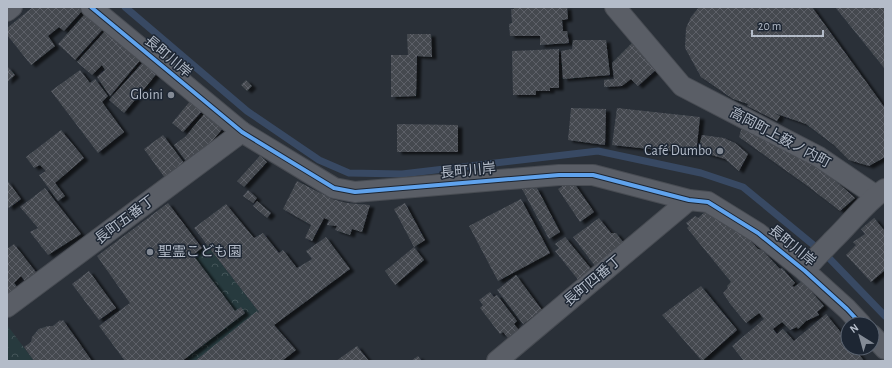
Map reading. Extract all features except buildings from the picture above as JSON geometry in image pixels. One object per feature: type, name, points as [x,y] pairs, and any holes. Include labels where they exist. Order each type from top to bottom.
[{"type":"street","points":[[7,11],[12,7]]},
{"type":"street","name":"長町川岸","points":[[91,7],[242,132],[334,188],[355,192],[559,175],[593,175],[689,200],[708,202],[808,266],[854,316]]},
{"type":"street","name":"高岡町上薮ノ内町","points":[[615,7],[682,86],[819,157],[880,192]]},
{"type":"street","name":"長町五番丁","points":[[7,307],[242,132]]},
{"type":"street","points":[[808,266],[880,192]]},
{"type":"street","name":"長町四番丁","points":[[497,361],[689,200]]},
{"type":"green space","points":[[207,245],[259,312],[195,361],[190,361],[138,296]]},
{"type":"green space","points":[[7,325],[34,361],[7,361]]},
{"type":"waterway","points":[[125,7],[247,111],[319,160],[349,173],[402,174],[598,151],[701,173],[743,187],[828,257],[885,316]]},
{"type":"cycle path","points":[[91,7],[242,132],[334,188],[355,192],[559,175],[593,175],[689,200],[708,202],[758,233],[805,271],[854,316]]},
{"type":"place","name":"Gloini","points":[[171,95]]},
{"type":"place","name":"Café Dumbo","points":[[720,151]]},
{"type":"place","name":"聖霊こども園","points":[[150,252]]}]
